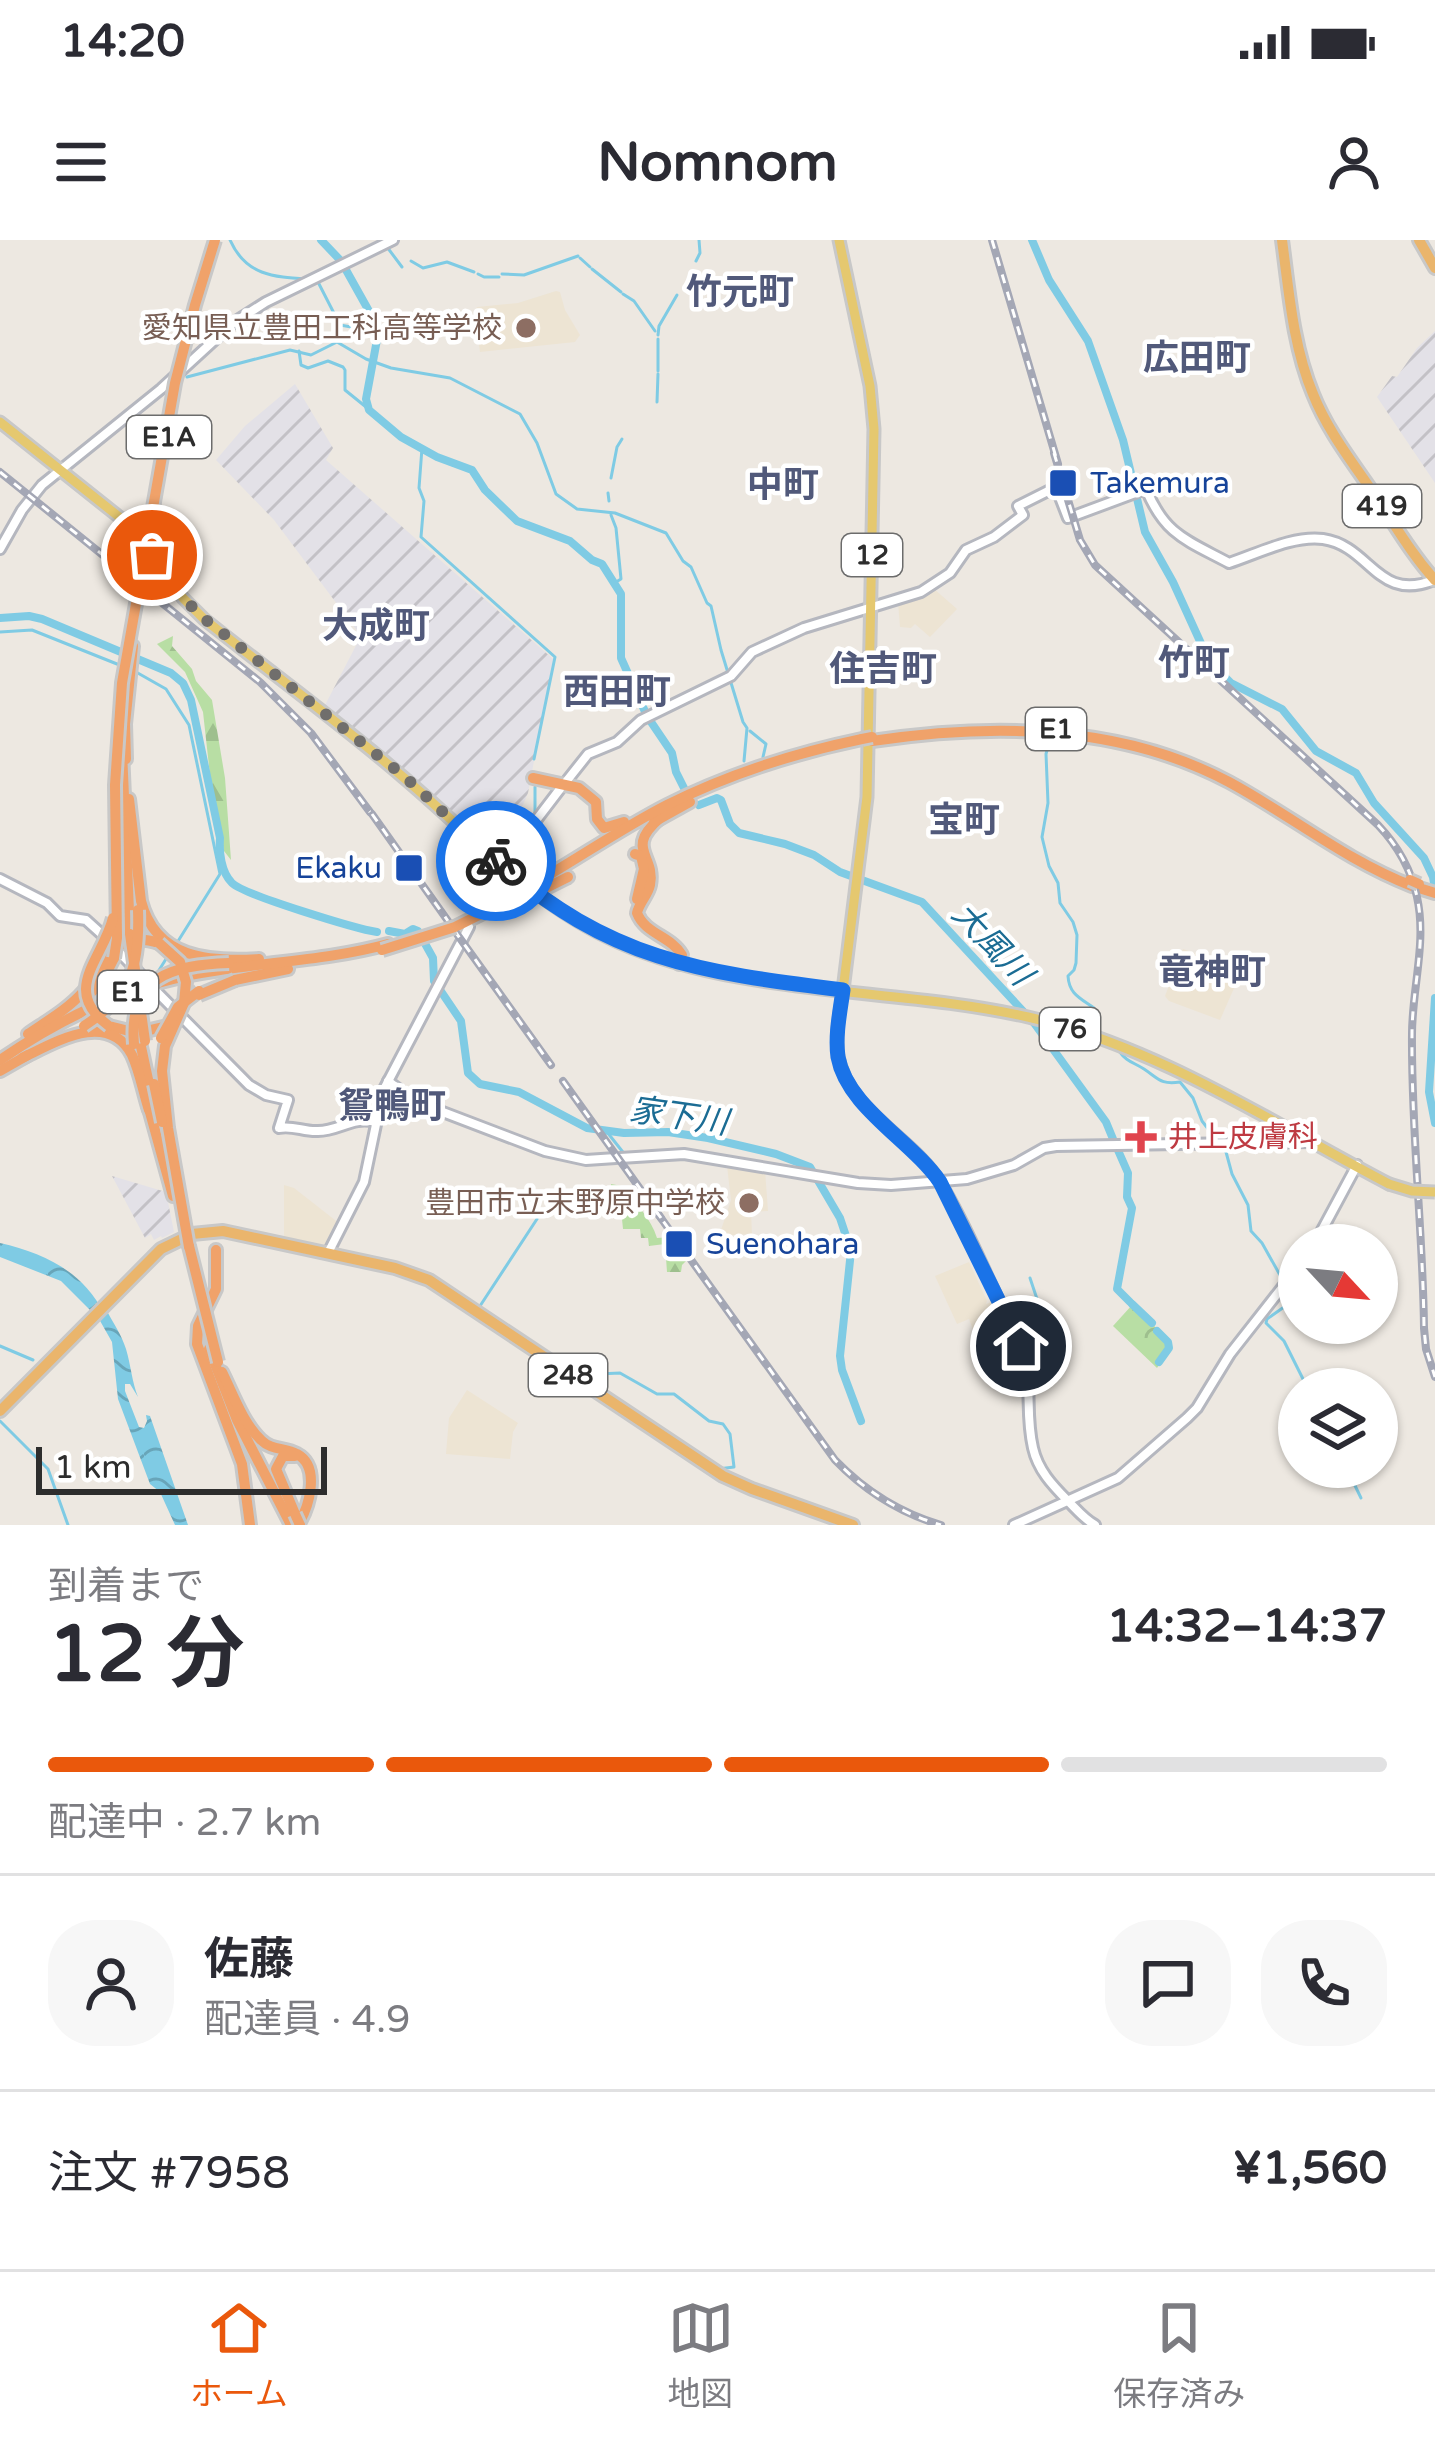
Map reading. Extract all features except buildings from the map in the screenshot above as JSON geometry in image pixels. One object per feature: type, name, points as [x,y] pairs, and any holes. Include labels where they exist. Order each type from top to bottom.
[{"type":"highway","name":"E1A","points":[[125,899],[122,734],[126,683],[179,383],[217,240]]},
{"type":"highway","name":"E1A","points":[[217,240],[189,326],[172,400],[124,669],[117,747],[125,899],[142,1042],[209,1349],[242,1436],[274,1502],[293,1522]]},
{"type":"highway","name":"419","points":[[1282,240],[1297,342],[1312,394],[1345,452],[1435,580]]},
{"type":"highway","points":[[1423,240],[1435,255]]},
{"type":"highway","points":[[1423,240],[1435,268]]},
{"type":"highway","points":[[22,1058],[100,1016],[119,997],[134,970],[139,935],[124,724],[134,637]]},
{"type":"highway","name":"E1","points":[[258,970],[356,956],[460,924],[529,889],[636,822],[710,785],[783,759],[867,740],[976,730],[1073,734],[1158,752],[1235,783],[1343,853],[1424,888]]},
{"type":"highway","name":"E1","points":[[258,970],[382,946],[460,924],[658,814],[784,762],[867,740]]},
{"type":"highway","points":[[31,1037],[92,993],[115,952],[117,747]]},
{"type":"highway","points":[[594,812],[590,800],[533,778],[584,790],[596,802],[599,824],[608,828],[710,785]]},
{"type":"highway","points":[[646,827],[736,779]]},
{"type":"highway","points":[[129,800],[141,901],[160,938],[206,958],[280,958]]},
{"type":"highway","points":[[660,818],[643,838],[650,884],[637,914],[644,926],[678,948],[679,964]]},
{"type":"highway","points":[[635,854],[644,864],[634,907],[636,920],[677,950],[679,964]]},
{"type":"highway","points":[[116,862],[112,920],[86,986],[90,1006],[110,1026],[136,1033],[163,1027],[202,993],[234,974]]},
{"type":"highway","points":[[529,889],[540,872]]},
{"type":"highway","points":[[529,889],[568,877]]},
{"type":"highway","points":[[1,1064],[84,992],[113,949],[137,940],[159,943],[182,966],[186,987],[182,1010],[162,1057],[168,1128]]},
{"type":"highway","points":[[149,1110],[133,1035],[136,1008],[163,974],[185,967],[382,946]]},
{"type":"highway","points":[[191,1239],[158,1064],[160,1040],[178,1007],[193,994],[234,974],[258,970]]},
{"type":"highway","name":"E1","points":[[31,1037],[134,994],[234,974]]},
{"type":"highway","points":[[1,1064],[80,1033],[93,1031],[123,1043],[132,1056],[173,1196]]},
{"type":"highway","name":"E1A","points":[[151,1085],[220,1367],[293,1522]]},
{"type":"highway","name":"248","points":[[155,1256],[165,1241],[191,1231],[225,1228],[403,1273],[427,1283],[724,1479],[850,1525]]},
{"type":"highway","name":"248","points":[[0,1413],[172,1241],[212,1233],[236,1234],[324,1250],[416,1275]]},
{"type":"highway","name":"248","points":[[155,1256],[205,1236],[280,1243]]},
{"type":"highway","points":[[215,1252],[216,1286],[195,1325],[195,1349],[235,1452],[250,1524]]},
{"type":"highway","name":"248","points":[[343,1253],[395,1266],[449,1293],[723,1476],[850,1525]]},
{"type":"highway","points":[[220,1367],[262,1441],[298,1454],[305,1463],[309,1496],[293,1522]]},
{"type":"highway","points":[[288,1455],[300,1461],[307,1480],[304,1506],[293,1522],[276,1472],[278,1462],[288,1455]]},
{"type":"main road","points":[[0,550],[33,495],[244,314],[393,240]]},
{"type":"main road","name":"12","points":[[839,240],[872,398],[867,797],[843,990]]},
{"type":"main road","name":"76","points":[[0,423],[123,520],[196,612],[404,776],[540,897],[590,929],[641,952],[719,973],[998,1011],[1091,1036],[1172,1068],[1390,1183],[1435,1190]]},
{"type":"main road","points":[[480,903],[521,820],[532,824],[539,819],[583,757],[616,742],[648,717],[731,676],[752,652],[811,626],[930,587],[954,569],[966,550],[994,537],[1023,514],[1018,506],[1056,487],[1068,518],[1146,489],[1158,516],[1176,535],[1229,563],[1318,539],[1342,545],[1396,585],[1411,587],[1435,580]]},
{"type":"main road","points":[[0,879],[46,903],[60,916],[86,920],[249,1085],[288,1100],[282,1127],[322,1132],[360,1118],[375,1122]]},
{"type":"main road","points":[[324,1250],[360,1193],[388,1081],[438,988],[460,924]]},
{"type":"main road","points":[[843,990],[837,1038],[847,1080],[940,1182],[1024,1366],[1032,1455],[1044,1481],[1084,1522],[1093,1525]]},
{"type":"main road","points":[[388,1081],[414,1101],[545,1151],[586,1160],[676,1154],[876,1185],[958,1181],[1014,1165],[1046,1147],[1074,1144],[1312,1141]]},
{"type":"main road","points":[[1327,1224],[1357,1165]]},
{"type":"main road","points":[[1017,1525],[1118,1478],[1193,1412],[1230,1354],[1278,1294]]},
{"type":"shaded area","name":"愛知県立豊田工科高等学校","points":[[556,291],[580,335],[575,342],[480,352],[477,307],[518,303]]},
{"type":"shaded area","points":[[1435,331],[1435,483],[1377,397]]},
{"type":"shaded area","points":[[295,384],[333,448],[326,460],[553,659],[528,793],[502,854],[495,855],[323,709],[361,636],[274,520],[216,460],[245,426]]},
{"type":"shaded area","points":[[933,588],[957,609],[930,637],[915,624],[900,627],[898,602]]},
{"type":"shaded area","points":[[1183,949],[1242,970],[1220,1020],[1165,996]]},
{"type":"shaded area","name":"豊田市立末野原中学校","points":[[727,1166],[765,1170],[768,1211],[751,1212],[752,1234],[719,1236],[731,1200]]},
{"type":"shaded area","points":[[112,1176],[166,1192],[174,1232],[154,1240],[151,1234],[145,1238]]},
{"type":"shaded area","points":[[284,1185],[340,1224],[325,1246],[284,1237]]},
{"type":"shaded area","points":[[969,1262],[986,1304],[994,1301],[1001,1318],[973,1330],[969,1319],[957,1324],[935,1276]]},
{"type":"shaded area","points":[[467,1390],[518,1423],[510,1459],[446,1454],[449,1418]]},
{"type":"green space","points":[[173,636],[172,646],[212,700],[225,778],[231,860],[224,851],[203,712],[185,672],[157,644]]},
{"type":"green space","points":[[611,1184],[627,1187],[657,1238],[670,1237],[686,1261],[681,1272],[667,1272],[665,1244],[649,1246],[640,1229],[623,1229],[621,1209],[613,1208]]},
{"type":"green space","points":[[1132,1305],[1169,1340],[1171,1347],[1157,1368],[1113,1326]]},
{"type":"water","points":[[0,1243],[60,1266],[108,1313],[124,1344],[138,1397],[130,1384],[125,1384],[125,1391],[139,1427],[144,1428],[146,1415],[150,1416],[188,1525],[175,1525],[160,1492],[150,1484],[118,1399],[112,1342],[99,1319],[61,1281],[0,1257]]},
{"type":"waterway","points":[[230,240],[253,268],[309,279]]},
{"type":"waterway","points":[[321,240],[341,261],[379,329],[366,399],[369,410],[401,437],[472,470],[517,521],[570,541],[602,564],[621,594],[621,658],[647,716],[672,753],[684,788]]},
{"type":"waterway","points":[[696,261],[699,240]]},
{"type":"waterway","points":[[1032,240],[1049,280],[1088,341],[1123,440],[1145,532],[1209,661],[1231,683],[1282,709],[1316,751],[1356,773],[1374,803],[1424,858],[1435,889]]},
{"type":"waterway","points":[[387,244],[402,267]]},
{"type":"waterway","points":[[502,274],[524,275],[578,256]]},
{"type":"waterway","points":[[580,258],[590,267]]},
{"type":"waterway","points":[[411,261],[423,268],[447,262],[474,272]]},
{"type":"waterway","points":[[592,269],[621,292]]},
{"type":"waterway","points":[[478,274],[499,277]]},
{"type":"waterway","points":[[318,282],[340,325],[379,332]]},
{"type":"waterway","points":[[623,294],[634,301],[655,331]]},
{"type":"waterway","points":[[658,335],[677,295]]},
{"type":"waterway","points":[[658,339],[658,371]]},
{"type":"waterway","points":[[187,377],[290,350],[311,355],[337,342],[391,368],[450,378],[520,414],[537,443],[556,494],[577,509],[615,513],[666,533],[691,567],[711,606],[747,728],[744,761]]},
{"type":"waterway","points":[[299,351],[301,365],[308,368],[328,361],[343,367],[345,390],[366,407]]},
{"type":"waterway","points":[[657,402],[658,374]]},
{"type":"waterway","points":[[611,478],[622,439]]},
{"type":"waterway","points":[[422,448],[421,537],[555,657],[534,759]]},
{"type":"waterway","points":[[608,493],[609,501]]},
{"type":"waterway","points":[[611,515],[621,579],[616,582]]},
{"type":"waterway","name":"家下川","points":[[0,618],[42,619],[171,673],[183,683],[191,700],[228,878],[278,903],[377,932]]},
{"type":"waterway","points":[[0,632],[32,630],[122,666]]},
{"type":"waterway","points":[[136,672],[166,689],[189,725],[220,874],[175,946]]},
{"type":"waterway","points":[[750,731],[766,744],[763,757]]},
{"type":"waterway","points":[[1050,739],[1042,837],[1060,903],[1077,935],[1076,963],[1069,982],[1076,995],[1094,1008],[1099,1033],[1105,1036]]},
{"type":"waterway","points":[[535,787],[535,815]]},
{"type":"waterway","name":"大風川","points":[[699,805],[717,798],[739,833],[785,844],[840,872],[922,902],[1034,1023],[1106,1122],[1113,1139]]},
{"type":"waterway","name":"家下川","points":[[389,931],[418,931],[433,958],[434,981],[461,1021],[468,1073],[480,1084],[519,1092],[587,1128],[708,1138],[810,1167],[840,1218],[851,1251],[840,1356],[861,1421]]},
{"type":"waterway","points":[[149,977],[156,975],[166,959]]},
{"type":"waterway","points":[[1435,998],[1429,1092],[1435,1123]]},
{"type":"waterway","points":[[1119,1051],[1160,1080],[1180,1082],[1226,1152],[1248,1205],[1251,1231],[1294,1300],[1266,1323],[1284,1341],[1298,1368]]},
{"type":"waterway","points":[[607,1132],[626,1156]]},
{"type":"waterway","name":"大風川","points":[[1117,1148],[1128,1173],[1127,1197],[1132,1208],[1117,1289],[1130,1302]]},
{"type":"waterway","points":[[480,1306],[537,1219]]},
{"type":"waterway","points":[[1030,1278],[1037,1299],[1035,1310]]},
{"type":"waterway","name":"大風川","points":[[1132,1304],[1152,1323]]},
{"type":"waterway","points":[[1042,1329],[1048,1346]]},
{"type":"waterway","name":"大風川","points":[[1157,1331],[1169,1348],[1159,1362]]},
{"type":"waterway","points":[[0,1346],[33,1360]]},
{"type":"waterway","points":[[583,1379],[620,1373],[657,1394],[674,1394],[709,1421],[723,1424],[730,1434],[734,1467],[718,1469]]},
{"type":"waterway","points":[[0,1421],[48,1469],[68,1525]]},
{"type":"waterway","points":[[1356,1488],[1361,1498]]},
{"type":"railway","points":[[992,240],[1058,464]]},
{"type":"railway","points":[[1054,453],[1080,540],[1095,565],[1378,825],[1411,877],[1420,914],[1413,1108],[1424,1328],[1435,1377]]},
{"type":"railway","points":[[0,472],[260,682],[311,733],[370,812]]},
{"type":"railway","points":[[372,814],[448,921]]},
{"type":"railway","points":[[454,930],[551,1065]]},
{"type":"railway","points":[[563,1081],[661,1218]]},
{"type":"railway","points":[[653,1207],[835,1460],[884,1500],[941,1525]]},
{"type":"way so far","points":[[152,555],[196,612],[404,776],[496,861]]},
{"type":"place","name":"愛知県立豊田工科高等学校","points":[[526,328]]},
{"type":"place","name":"Takemura","points":[[1063,483]]},
{"type":"place","name":"Ekaku","points":[[409,868]]},
{"type":"place","name":"井上皮膚科","points":[[1141,1137]]},
{"type":"place","name":"豊田市立末野原中学校","points":[[749,1203]]},
{"type":"place","name":"Suenohara","points":[[679,1244]]},
{"type":"district","name":"竹元町","points":[[740,291]]},
{"type":"district","name":"広田町","points":[[1197,357]]},
{"type":"district","name":"中町","points":[[783,484]]},
{"type":"district","name":"大成町","points":[[376,625]]},
{"type":"district","name":"竹町","points":[[1194,662]]},
{"type":"district","name":"住吉町","points":[[883,668]]},
{"type":"district","name":"西田町","points":[[617,691]]},
{"type":"district","name":"宝町","points":[[964,819]]},
{"type":"district","name":"竜神町","points":[[1212,971]]},
{"type":"district","name":"鴛鴨町","points":[[392,1105]]},
{"type":"route","points":[[496,861],[575,921],[641,952],[719,973],[843,990],[837,1038],[847,1080],[940,1182],[1021,1346]]}]
